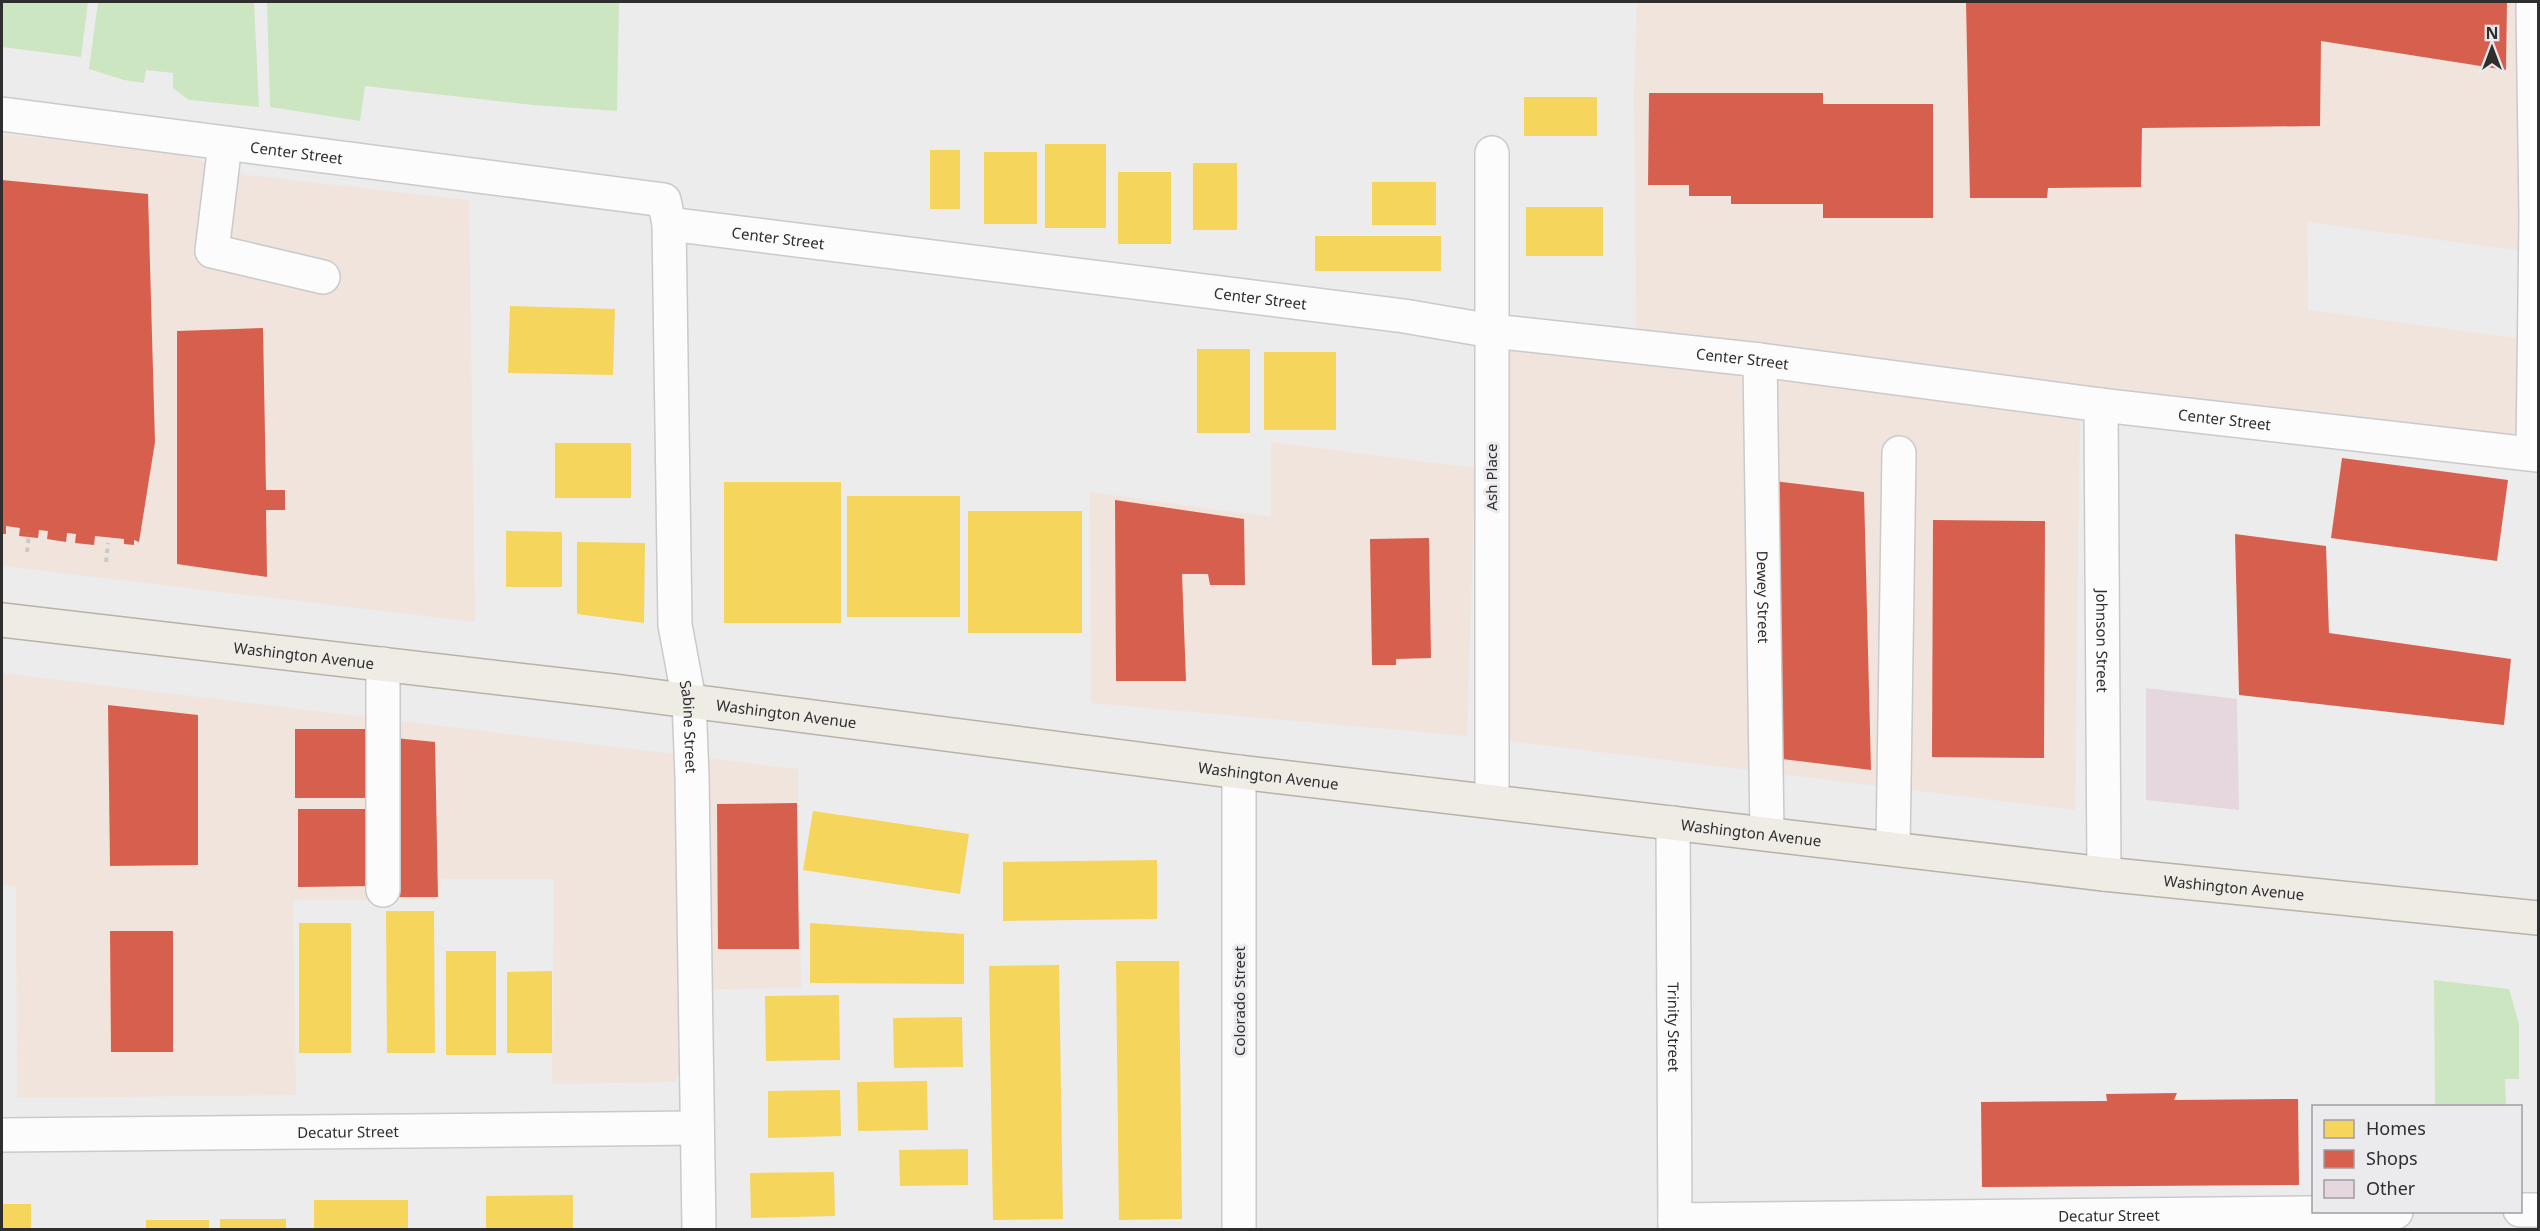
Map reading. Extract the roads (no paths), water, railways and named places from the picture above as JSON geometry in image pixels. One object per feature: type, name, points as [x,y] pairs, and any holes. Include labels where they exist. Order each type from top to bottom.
[{"type":"main road","name":"Washington Avenue","points":[[2,620],[689,700],[1239,772],[2104,874],[2538,918]]},
{"type":"street","points":[[2533,6],[2536,455]]},
{"type":"street","name":"Center Street","points":[[2,114],[663,200],[669,224],[1404,316],[1492,331],[1760,360],[2101,405],[2536,455]]},
{"type":"street","points":[[225,144],[212,251],[322,277]]},
{"type":"street","name":"Ash Place","points":[[1492,153],[1492,801]]},
{"type":"street","name":"Sabine Street","points":[[669,224],[675,625],[689,700],[699,1230]]},
{"type":"street","name":"Dewey Street","points":[[1760,360],[1767,833]]},
{"type":"street","name":"Johnson Street","points":[[2101,405],[2104,874]]},
{"type":"street","points":[[1893,848],[1899,453]]},
{"type":"street","points":[[383,664],[383,890]]},
{"type":"street","name":"Colorado Street","points":[[1239,772],[1239,1230]]},
{"type":"street","name":"Trinity Street","points":[[1673,823],[1675,1225]]},
{"type":"street","name":"Decatur Street","points":[[2,1135],[697,1128]]},
{"type":"street","points":[[2522,1210],[2538,1210]]},
{"type":"street","name":"Decatur Street","points":[[1675,1225],[2341,1213]]}]
